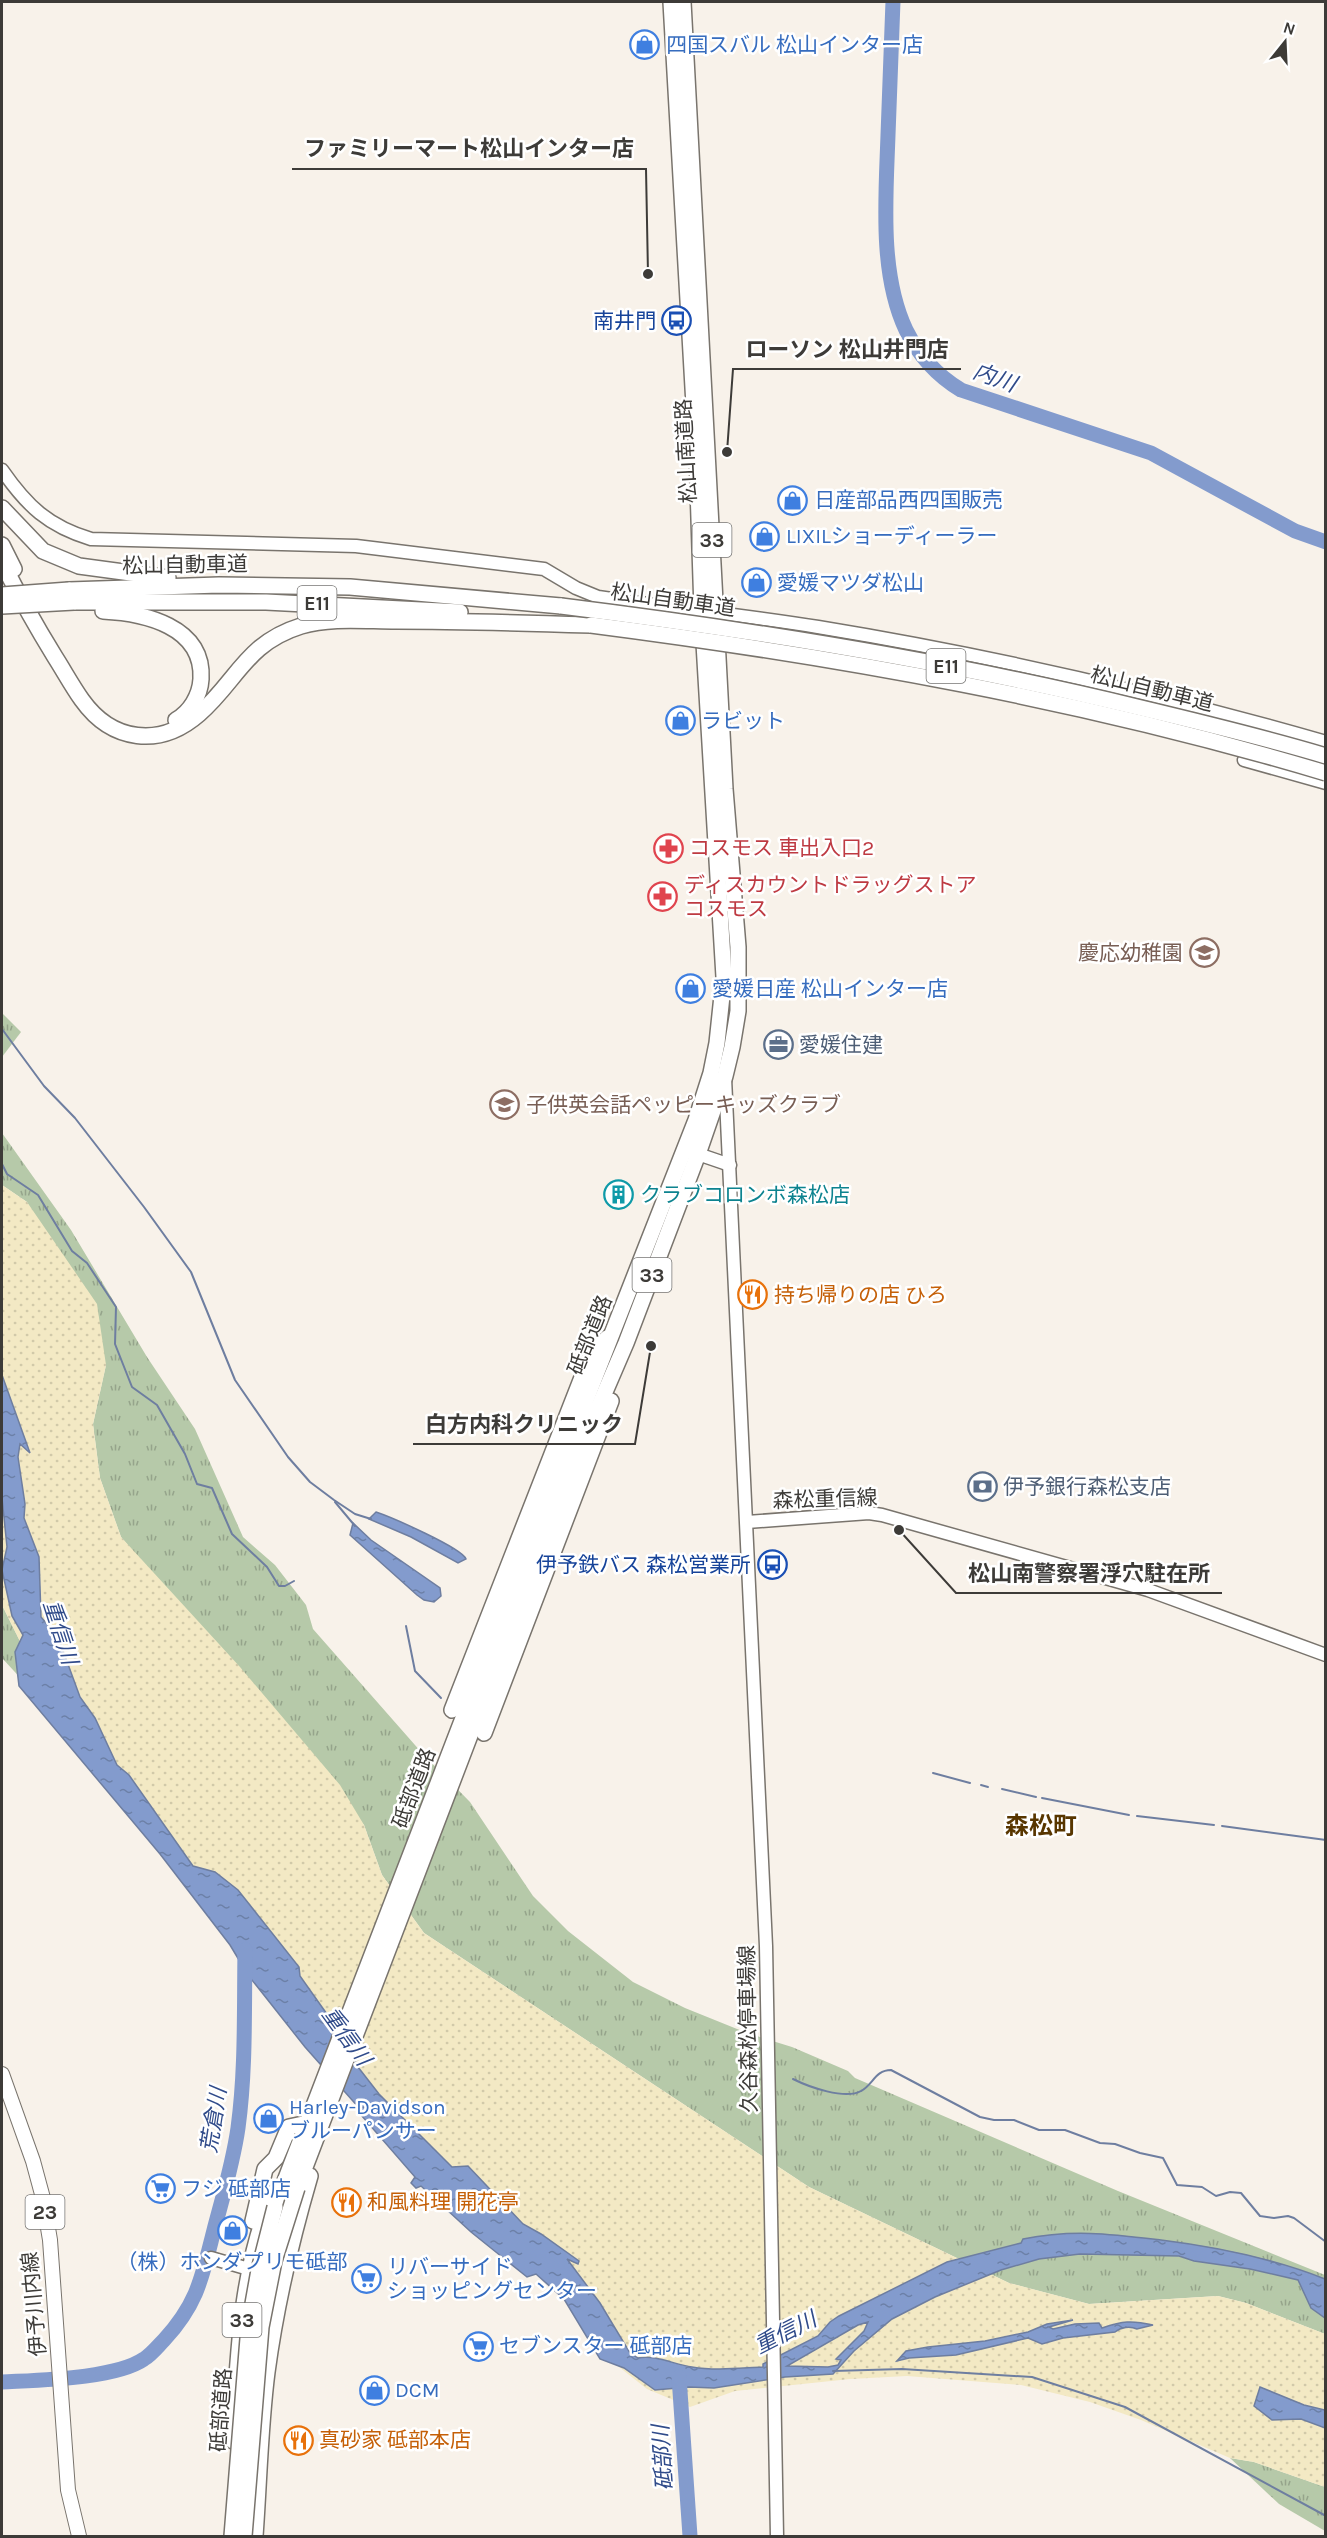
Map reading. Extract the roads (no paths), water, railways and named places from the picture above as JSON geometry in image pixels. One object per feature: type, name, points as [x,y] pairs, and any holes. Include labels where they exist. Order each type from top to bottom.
[{"type":"highway","name":"松山南道路","points":[[671,2],[708,611]]},
{"type":"highway","name":"松山南道路","points":[[683,2],[724,977],[718,1075]]},
{"type":"highway","points":[[2,508],[43,551],[79,566],[219,585]]},
{"type":"highway","points":[[2,545],[77,679],[102,709],[125,724],[143,728],[164,725],[189,710],[198,694],[202,673],[197,653],[180,632],[168,624],[140,615],[73,600],[4,602]]},
{"type":"highway","points":[[2,562],[44,639],[82,700],[102,722],[126,734],[140,736],[168,734],[181,727],[199,714],[248,657],[273,639],[299,627],[338,621],[461,621],[560,617]]},
{"type":"highway","name":"松山自動車道","points":[[73,600],[219,585],[350,587],[560,617],[591,625],[853,665],[1002,692],[1166,729],[1326,773]]},
{"type":"highway","name":"松山自動車道","points":[[4,602],[26,599],[309,603],[560,617],[745,631],[1015,678],[1201,722],[1326,756]]},
{"type":"highway","name":"砥部道路","points":[[244,2536],[262,2319],[274,2261],[297,2188],[310,2122],[565,1469],[626,1343],[718,1075]]},
{"type":"highway","name":"砥部道路","points":[[232,2536],[249,2326],[267,2205],[310,2122],[565,1469],[615,1330],[691,1152]]},
{"type":"highway","points":[[453,1710],[590,1357],[615,1330]]},
{"type":"highway","points":[[483,1733],[622,1373],[626,1343]]},
{"type":"highway","name":"33","points":[[226,2536],[238,2345],[244,2319],[247,2261],[281,2160],[310,2122]]},
{"type":"highway","name":"33","points":[[255,2536],[272,2321],[287,2256],[315,2157],[310,2122]]},
{"type":"main road","points":[[2,470],[32,508],[44,518],[65,531],[91,539],[308,543],[393,550],[544,569],[576,588],[598,597],[828,629],[1079,678],[1326,742]]},
{"type":"main road","points":[[1244,760],[1326,783]]},
{"type":"main road","name":"森松重信線","points":[[718,1075],[730,1165],[747,1522],[869,1513],[882,1515],[1125,1583],[1326,1655]]},
{"type":"main road","points":[[691,1152],[730,1165]]},
{"type":"main road","name":"久谷森松停車場線","points":[[747,1522],[766,1951],[777,2536]]},
{"type":"main road","name":"伊予川内線","points":[[2,2074],[33,2161],[43,2198],[50,2240],[68,2490],[79,2536]]},
{"type":"main road","points":[[211,2258],[247,2261]]},
{"type":"water","points":[[2,1375],[30,1453],[20,1444],[18,1457],[25,1504],[24,1518],[39,1557],[41,1617],[58,1637],[80,1697],[95,1718],[117,1765],[129,1775],[193,1866],[215,1872],[238,1890],[299,1967],[300,1976],[329,2017],[358,2067],[379,2094],[452,2167],[468,2166],[523,2224],[579,2261],[578,2264],[567,2259],[600,2303],[630,2353],[638,2358],[651,2357],[701,2368],[763,2367],[763,2364],[818,2336],[830,2322],[839,2316],[947,2262],[1021,2243],[1023,2239],[1075,2233],[1109,2234],[1182,2243],[1244,2254],[1285,2265],[1325,2279],[1325,2318],[1311,2308],[1298,2280],[1250,2269],[1194,2261],[1179,2256],[1080,2254],[1039,2259],[1001,2270],[935,2297],[892,2319],[854,2351],[833,2374],[785,2377],[714,2388],[689,2387],[655,2390],[624,2368],[600,2359],[564,2299],[536,2274],[527,2277],[471,2232],[421,2186],[416,2188],[411,2183],[415,2177],[361,2115],[360,2109],[305,2047],[248,1975],[230,1945],[160,1854],[19,1686],[15,1652],[23,1635],[12,1616],[2,1570],[7,1547],[2,1498]],"holes":[[[868,2322],[864,2331],[836,2359],[841,2360],[838,2365],[828,2367],[787,2366],[858,2325]]]},
{"type":"water","points":[[376,1512],[440,1541],[462,1554],[466,1559],[458,1563],[411,1537],[369,1519]]},
{"type":"water","points":[[353,1523],[371,1540],[440,1588],[441,1596],[434,1602],[424,1600],[417,1595],[350,1535]]},
{"type":"water","points":[[1073,2320],[1049,2327],[1053,2329],[1075,2324],[1099,2323],[1102,2328],[1127,2322],[1153,2325],[1063,2338],[1042,2344],[1028,2338],[956,2355],[897,2361],[906,2351],[985,2341],[1028,2332],[1047,2324]]},
{"type":"water","points":[[1260,2387],[1304,2405],[1325,2410],[1325,2428],[1301,2419],[1272,2420],[1254,2406]]},
{"type":"waterway","name":"内川","points":[[893,2],[886,183],[888,259],[897,308],[906,330],[923,356],[936,371],[961,390],[1151,453],[1295,531],[1326,542]]},
{"type":"waterway","points":[[2,1029],[44,1086],[75,1118],[191,1272],[235,1380],[288,1457],[310,1482],[334,1500],[355,1514],[371,1519]]},
{"type":"waterway","points":[[2,1164],[7,1174],[38,1195],[72,1251],[87,1263],[116,1307],[115,1344],[132,1387],[157,1405],[185,1454],[197,1484],[212,1488],[232,1534],[267,1567],[279,1586],[285,1586],[294,1581]]},
{"type":"waterway","points":[[335,1502],[355,1526]]},
{"type":"waterway","points":[[406,1626],[415,1671],[441,1698]]},
{"type":"waterway","points":[[933,1773],[970,1783]]},
{"type":"waterway","points":[[981,1785],[988,1787]]},
{"type":"waterway","points":[[1002,1789],[1036,1797]]},
{"type":"waterway","points":[[1042,1798],[1129,1815]]},
{"type":"waterway","points":[[1137,1816],[1214,1825]]},
{"type":"waterway","points":[[1222,1826],[1326,1840]]},
{"type":"waterway","name":"荒倉川","points":[[2,2382],[96,2375],[131,2366],[155,2350],[175,2327],[192,2301],[206,2262],[231,2167],[238,2128],[243,2062],[245,1950]]},
{"type":"waterway","points":[[793,2079],[808,2086],[846,2094],[861,2091],[881,2072],[891,2070],[980,2117],[1014,2120],[1039,2130],[1065,2130],[1100,2143],[1115,2144],[1163,2158],[1177,2185],[1202,2187],[1216,2196],[1230,2192],[1241,2193],[1260,2216],[1294,2218],[1326,2242]]},
{"type":"waterway","points":[[833,2371],[902,2369],[1032,2377],[1125,2407],[1326,2516]]},
{"type":"waterway","name":"砥部川","points":[[679,2377],[690,2536]]},
{"type":"place","name":"四国スバル 松山インター店","points":[[645,45]]},
{"type":"place","name":"ファミリーマート松山インター店","points":[[648,274]]},
{"type":"place","name":"南井門","points":[[677,321]]},
{"type":"place","name":"ローソン 松山井門店","points":[[727,452]]},
{"type":"place","name":"日産部品西四国販売","points":[[793,500]]},
{"type":"place","name":"LIXILショーディーラー","points":[[765,536]]},
{"type":"place","name":"愛媛マツダ松山","points":[[756,583]]},
{"type":"place","name":"ラビット","points":[[680,721]]},
{"type":"place","name":"コスモス 車出入口2","points":[[668,848]]},
{"type":"place","name":"ディスカウントドラッグストア コスモス","points":[[663,897]]},
{"type":"place","name":"慶応幼稚園","points":[[1204,953]]},
{"type":"place","name":"愛媛日産 松山インター店","points":[[691,989]]},
{"type":"place","name":"愛媛住建","points":[[778,1045]]},
{"type":"place","name":"子供英会話ペッピーキッズクラブ","points":[[505,1105]]},
{"type":"place","name":"クラブコロンボ森松店","points":[[619,1195]]},
{"type":"place","name":"持ち帰りの店 ひろ","points":[[753,1295]]},
{"type":"place","name":"白方内科クリニック","points":[[651,1346]]},
{"type":"place","name":"伊予銀行森松支店","points":[[982,1487]]},
{"type":"place","name":"松山南警察署浮穴駐在所","points":[[899,1530]]},
{"type":"place","name":"伊予鉄バス 森松営業所","points":[[772,1565]]},
{"type":"place","name":"Harley-Davidson ブルーパンサー","points":[[268,2119]]},
{"type":"place","name":"フジ 砥部店","points":[[160,2189]]},
{"type":"place","name":"和風料理 開花亭","points":[[346,2202]]},
{"type":"place","name":"（株）ホンダプリモ砥部","points":[[232,2231]]},
{"type":"place","name":"リバーサイド ショッピングセンター","points":[[366,2279]]},
{"type":"place","name":"セブンスター 砥部店","points":[[478,2346]]},
{"type":"place","name":"DCM","points":[[374,2390]]},
{"type":"place","name":"真砂家 砥部本店","points":[[298,2440]]},
{"type":"district","name":"森松町","points":[[1041,1826]]},
{"type":"water label","name":"重信川","points":[[61,1632]]},
{"type":"water label","name":"重信川","points":[[347,2036]]},
{"type":"water label","name":"重信川","points":[[785,2332]]}]
